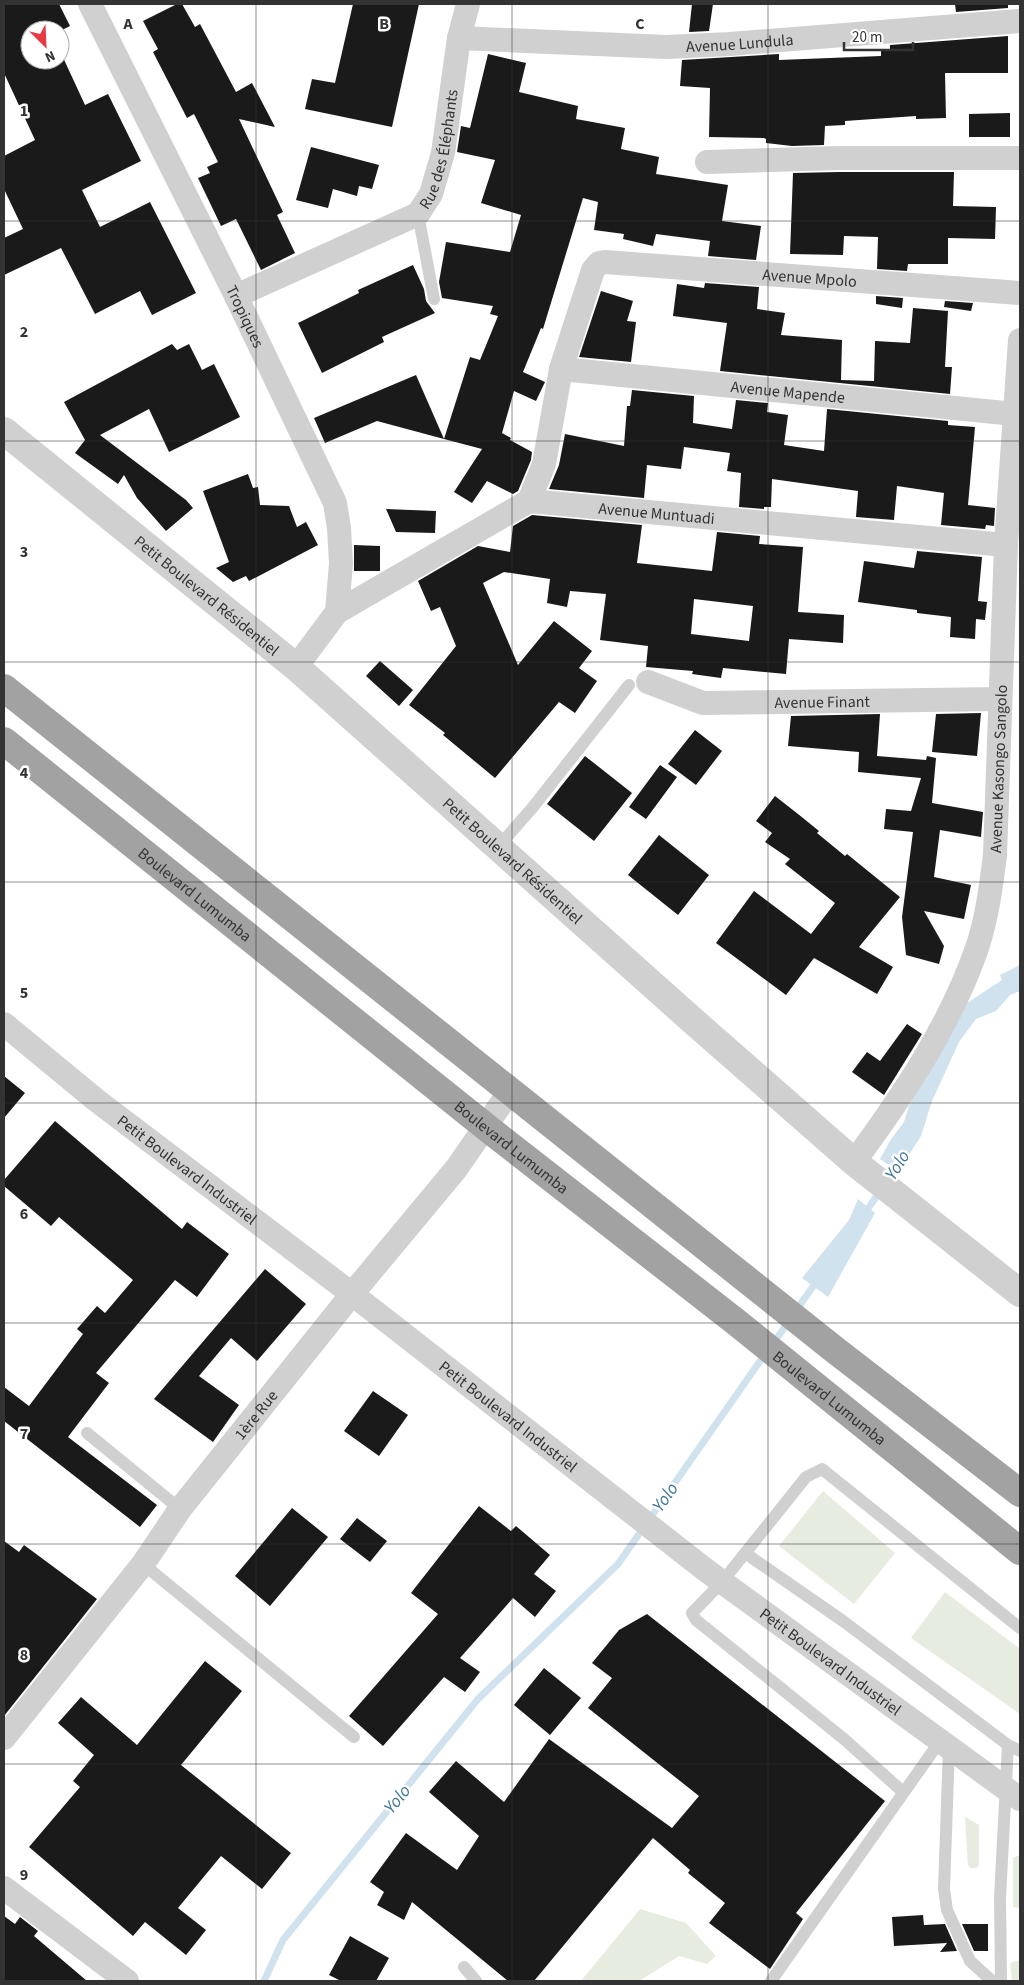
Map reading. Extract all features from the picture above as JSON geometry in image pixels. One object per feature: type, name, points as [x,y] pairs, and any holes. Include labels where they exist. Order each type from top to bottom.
[{"type":"highway","points":[[4,688],[835,1350],[1020,1493]]},
{"type":"highway","name":"Boulevard Lumumba","points":[[4,742],[486,1127],[736,1322],[1020,1551]]},
{"type":"street","name":"Tropiques","points":[[90,4],[236,296],[335,503],[341,563],[337,612]]},
{"type":"street","name":"Rue des Éléphants","points":[[236,296],[418,214],[431,194],[443,153],[459,38],[468,4]]},
{"type":"street","name":"Avenue Lundula","points":[[459,38],[675,46],[730,44],[1020,21]]},
{"type":"street","points":[[707,162],[839,158],[1020,158]]},
{"type":"street","name":"Avenue Mpolo","points":[[561,369],[593,270],[599,264],[606,262],[1020,293]]},
{"type":"street","name":"Avenue Kasongo Sangolo","points":[[859,1166],[883,1122],[943,1026],[977,948],[988,904],[995,855],[1006,546],[1020,340]]},
{"type":"street","points":[[296,667],[316,637],[337,612],[529,501],[544,464],[561,369]]},
{"type":"street","name":"Avenue Mapende","points":[[561,369],[1015,414]]},
{"type":"street","name":"Petit Boulevard Résidentiel","points":[[4,431],[296,667],[692,1020],[859,1166],[1020,1293]]},
{"type":"street","name":"Avenue Muntuadi","points":[[529,501],[1006,546]]},
{"type":"street","name":"Avenue Finant","points":[[639,683],[703,703],[1000,698]]},
{"type":"street","name":"Petit Boulevard Industriel","points":[[4,1024],[96,1100],[352,1294],[621,1506],[1013,1794]]},
{"type":"street","name":"1ère Rue","points":[[4,1738],[143,1564],[180,1508],[352,1294],[456,1169],[510,1091]]},
{"type":"street","points":[[4,1888],[127,1981]]},
{"type":"lane","points":[[418,214],[434,299]]},
{"type":"lane","points":[[498,846],[639,683]]},
{"type":"lane","points":[[87,1433],[180,1508]]},
{"type":"lane","points":[[903,1792],[844,1739],[696,1620],[692,1613],[715,1576],[745,1553],[806,1477],[822,1469],[1020,1628]]},
{"type":"lane","points":[[745,1553],[844,1620],[1008,1745],[1020,1751]]},
{"type":"lane","points":[[143,1564],[354,1737]]},
{"type":"lane","points":[[771,1981],[903,1792],[945,1745]]},
{"type":"lane","points":[[945,1745],[944,1889],[947,1910],[970,1961],[992,1981]]},
{"type":"lane","points":[[1001,1981],[1000,1898],[1013,1794],[1008,1745]]},
{"type":"lane","points":[[464,1967],[476,1981]]},
{"type":"shaded area","points":[[823,1491],[895,1553],[854,1604],[779,1546]]},
{"type":"shaded area","points":[[945,1592],[1020,1649],[1020,1714],[911,1638]]},
{"type":"shaded area","points":[[965,1817],[979,1825],[979,1864],[977,1868],[970,1868],[968,1865]]},
{"type":"shaded area","points":[[1020,1855],[1020,1908],[1013,1907],[1013,1858]]},
{"type":"shaded area","points":[[640,1909],[686,1923],[716,1956],[707,1964],[679,1956],[639,1981],[581,1981]]},
{"type":"shaded area","points":[[1020,1960],[1020,1981],[1012,1981],[1010,1963]]},
{"type":"water","points":[[1020,965],[1020,991],[1010,995],[996,1011],[976,1019],[959,1042],[932,1101],[921,1136],[898,1172],[880,1159],[891,1139],[904,1122],[909,1106],[964,1005],[1002,980],[1000,975]]},
{"type":"water","points":[[858,1199],[875,1213],[828,1297],[802,1278],[849,1220]]},
{"type":"building","points":[[4,4],[59,4],[67,20],[20,20],[20,70],[69,70],[85,105],[108,94],[141,161],[82,190],[100,227],[150,202],[196,293],[152,315],[140,291],[95,314],[61,248],[4,275],[4,238],[23,229],[4,189],[4,156],[35,140],[4,73]]},
{"type":"building","points":[[177,4],[182,4],[195,27],[200,24],[236,92],[252,83],[275,127],[239,119],[283,212],[277,215],[295,253],[261,270],[236,219],[221,226],[198,178],[210,173],[207,167],[218,162],[194,114],[187,118],[153,52],[158,49],[143,21]]},
{"type":"building","points":[[353,4],[419,4],[392,127],[305,109],[312,79],[335,83]]},
{"type":"building","points":[[692,4],[713,4],[709,31],[689,32]]},
{"type":"building","points":[[955,4],[1008,4],[1008,8],[956,12]]},
{"type":"building","points":[[1008,36],[1008,73],[945,73],[946,118],[916,119],[916,116],[845,121],[845,125],[825,126],[824,145],[792,146],[766,143],[764,138],[709,137],[710,88],[680,86],[682,60],[779,54],[779,60],[881,56],[881,51],[890,51],[890,45]]},
{"type":"building","points":[[488,54],[526,63],[519,92],[578,106],[576,119],[625,128],[621,149],[659,157],[656,174],[728,185],[722,221],[761,226],[756,260],[708,256],[710,241],[656,234],[653,246],[623,239],[624,234],[594,230],[598,202],[583,198],[543,329],[541,328],[523,372],[545,382],[536,401],[514,391],[502,433],[511,438],[510,440],[532,452],[531,460],[518,491],[513,494],[487,481],[472,503],[454,492],[482,449],[444,439],[470,357],[480,360],[498,316],[490,314],[493,306],[442,298],[439,282],[446,242],[510,252],[521,215],[481,203],[495,160],[457,152],[461,126],[470,128]]},
{"type":"building","points":[[1010,113],[1010,137],[969,137],[969,114]]},
{"type":"building","points":[[311,147],[379,165],[372,189],[359,186],[357,196],[333,189],[328,208],[296,200]]},
{"type":"building","points":[[954,172],[953,206],[996,207],[995,239],[948,238],[948,264],[908,264],[907,271],[877,269],[878,237],[844,236],[843,255],[790,254],[793,173]]},
{"type":"building","points":[[413,265],[424,289],[426,301],[435,313],[382,337],[384,342],[322,373],[298,323],[359,293],[358,290]]},
{"type":"building","points":[[705,283],[759,287],[757,309],[785,313],[781,335],[842,340],[841,380],[874,381],[875,341],[910,343],[913,308],[948,311],[945,367],[952,367],[950,394],[720,371],[727,323],[673,316],[677,284],[704,288]]},
{"type":"building","points":[[601,291],[633,301],[627,321],[636,322],[631,362],[579,357]]},
{"type":"building","points":[[876,296],[903,298],[902,308],[876,304]]},
{"type":"building","points":[[945,301],[973,303],[971,311],[944,307]]},
{"type":"building","points":[[172,344],[177,350],[189,344],[202,370],[214,364],[240,417],[169,452],[149,409],[100,435],[186,500],[193,508],[166,531],[137,498],[124,475],[118,484],[75,453],[85,440],[64,402]]},
{"type":"building","points":[[416,375],[444,439],[377,421],[325,443],[314,418]]},
{"type":"building","points":[[632,390],[694,396],[693,423],[732,429],[736,400],[768,403],[767,412],[788,415],[784,445],[824,451],[827,409],[948,421],[948,425],[975,427],[968,505],[995,508],[994,526],[986,525],[985,529],[941,525],[944,493],[897,486],[894,520],[856,517],[858,491],[772,479],[771,507],[764,507],[764,509],[739,507],[741,473],[727,471],[730,453],[684,447],[681,469],[647,465],[644,498],[549,489],[559,465],[565,434],[624,446],[627,406],[630,406]]},
{"type":"building","points":[[248,474],[253,488],[258,487],[260,505],[289,506],[297,527],[306,522],[318,545],[249,581],[246,576],[233,582],[216,568],[229,562],[203,491]]},
{"type":"building","points":[[386,509],[436,511],[435,533],[396,532]]},
{"type":"building","points":[[532,515],[642,525],[637,563],[712,571],[717,532],[760,536],[759,544],[803,547],[798,612],[844,615],[843,643],[789,639],[786,674],[723,668],[721,678],[692,674],[693,671],[646,667],[648,646],[600,640],[606,594],[570,591],[567,607],[547,603],[550,579],[504,572],[483,583],[518,665],[554,621],[592,651],[579,668],[597,681],[575,713],[559,702],[495,778],[443,735],[445,733],[409,705],[456,646],[440,607],[431,611],[418,581],[478,546],[510,552],[513,526]],"holes":[[[694,599],[753,606],[749,641],[691,634]]]},
{"type":"building","points":[[354,545],[380,546],[380,571],[354,571]]},
{"type":"building","points":[[917,551],[982,557],[978,601],[987,602],[985,620],[976,619],[975,639],[950,637],[951,617],[858,602],[864,561],[914,568]]},
{"type":"building","points":[[380,661],[413,690],[399,706],[366,676]]},
{"type":"building","points":[[981,713],[977,756],[932,752],[936,714]]},
{"type":"building","points":[[880,714],[877,756],[926,760],[927,756],[936,758],[932,803],[983,812],[981,837],[940,830],[934,877],[971,885],[964,919],[924,911],[944,946],[939,964],[906,955],[902,917],[913,832],[884,829],[886,809],[911,811],[921,778],[858,772],[859,752],[788,746],[791,716]]},
{"type":"building","points":[[695,730],[722,751],[696,785],[668,764]]},
{"type":"building","points":[[585,756],[632,793],[594,841],[547,804]]},
{"type":"building","points":[[660,765],[677,777],[646,819],[629,807]]},
{"type":"building","points":[[775,796],[819,831],[817,833],[845,856],[847,854],[900,897],[859,947],[893,967],[877,994],[814,958],[786,995],[716,943],[754,891],[811,934],[835,903],[785,864],[790,859],[765,842],[772,833],[756,821]]},
{"type":"building","points":[[659,835],[709,875],[678,915],[628,875]]},
{"type":"building","points":[[907,1024],[922,1034],[884,1095],[852,1072],[867,1052],[880,1061]]},
{"type":"building","points":[[4,1076],[25,1093],[4,1118]]},
{"type":"building","points":[[55,1121],[182,1229],[187,1222],[229,1254],[197,1297],[175,1280],[96,1373],[109,1383],[68,1437],[157,1505],[140,1527],[4,1421],[4,1387],[29,1406],[83,1334],[77,1329],[97,1306],[105,1313],[133,1280],[59,1217],[51,1226],[4,1186],[4,1180]]},
{"type":"building","points":[[265,1269],[306,1304],[257,1361],[231,1338],[199,1376],[239,1405],[213,1442],[154,1399]]},
{"type":"building","points":[[373,1391],[408,1415],[379,1456],[344,1431]]},
{"type":"building","points":[[479,1506],[511,1531],[516,1526],[550,1555],[534,1574],[556,1591],[535,1617],[513,1598],[460,1658],[480,1672],[465,1692],[444,1677],[383,1746],[349,1716],[438,1614],[411,1593]]},
{"type":"building","points":[[292,1508],[328,1537],[270,1606],[235,1576]]},
{"type":"building","points":[[357,1518],[387,1541],[370,1562],[340,1539]]},
{"type":"building","points":[[4,1541],[19,1552],[24,1545],[97,1599],[4,1716]]},
{"type":"building","points":[[647,1614],[885,1801],[796,1913],[803,1919],[770,1969],[709,1923],[725,1903],[688,1873],[690,1870],[653,1838],[534,1981],[508,1981],[412,1902],[404,1920],[377,1905],[384,1892],[370,1882],[406,1833],[457,1870],[479,1836],[429,1792],[456,1761],[504,1802],[549,1739],[672,1828],[699,1796],[588,1708],[612,1678],[592,1663],[619,1630]]},
{"type":"building","points":[[205,1661],[242,1691],[181,1765],[291,1853],[262,1889],[221,1856],[178,1908],[206,1930],[186,1955],[145,1922],[133,1936],[29,1847],[80,1787],[73,1781],[94,1755],[58,1723],[81,1697],[137,1745]]},
{"type":"building","points":[[544,1668],[581,1698],[550,1735],[514,1705]]},
{"type":"building","points":[[923,1915],[924,1925],[945,1924],[957,1951],[940,1952],[947,1943],[894,1946],[892,1917]]},
{"type":"building","points":[[4,1916],[15,1924],[20,1917],[38,1931],[34,1936],[87,1981],[4,1981]]},
{"type":"building","points":[[962,1924],[988,1924],[988,1951],[974,1951]]},
{"type":"building","points":[[350,1936],[389,1958],[376,1981],[341,1981],[329,1975]]},
{"type":"waterway","name":"Yolo","points":[[864,1214],[881,1190]]},
{"type":"waterway","name":"Yolo","points":[[795,1312],[819,1278]]},
{"type":"waterway","name":"Yolo","points":[[772,1345],[789,1321]]},
{"type":"waterway","name":"Yolo","points":[[264,1981],[283,1940],[478,1699],[618,1564],[765,1354]]}]
